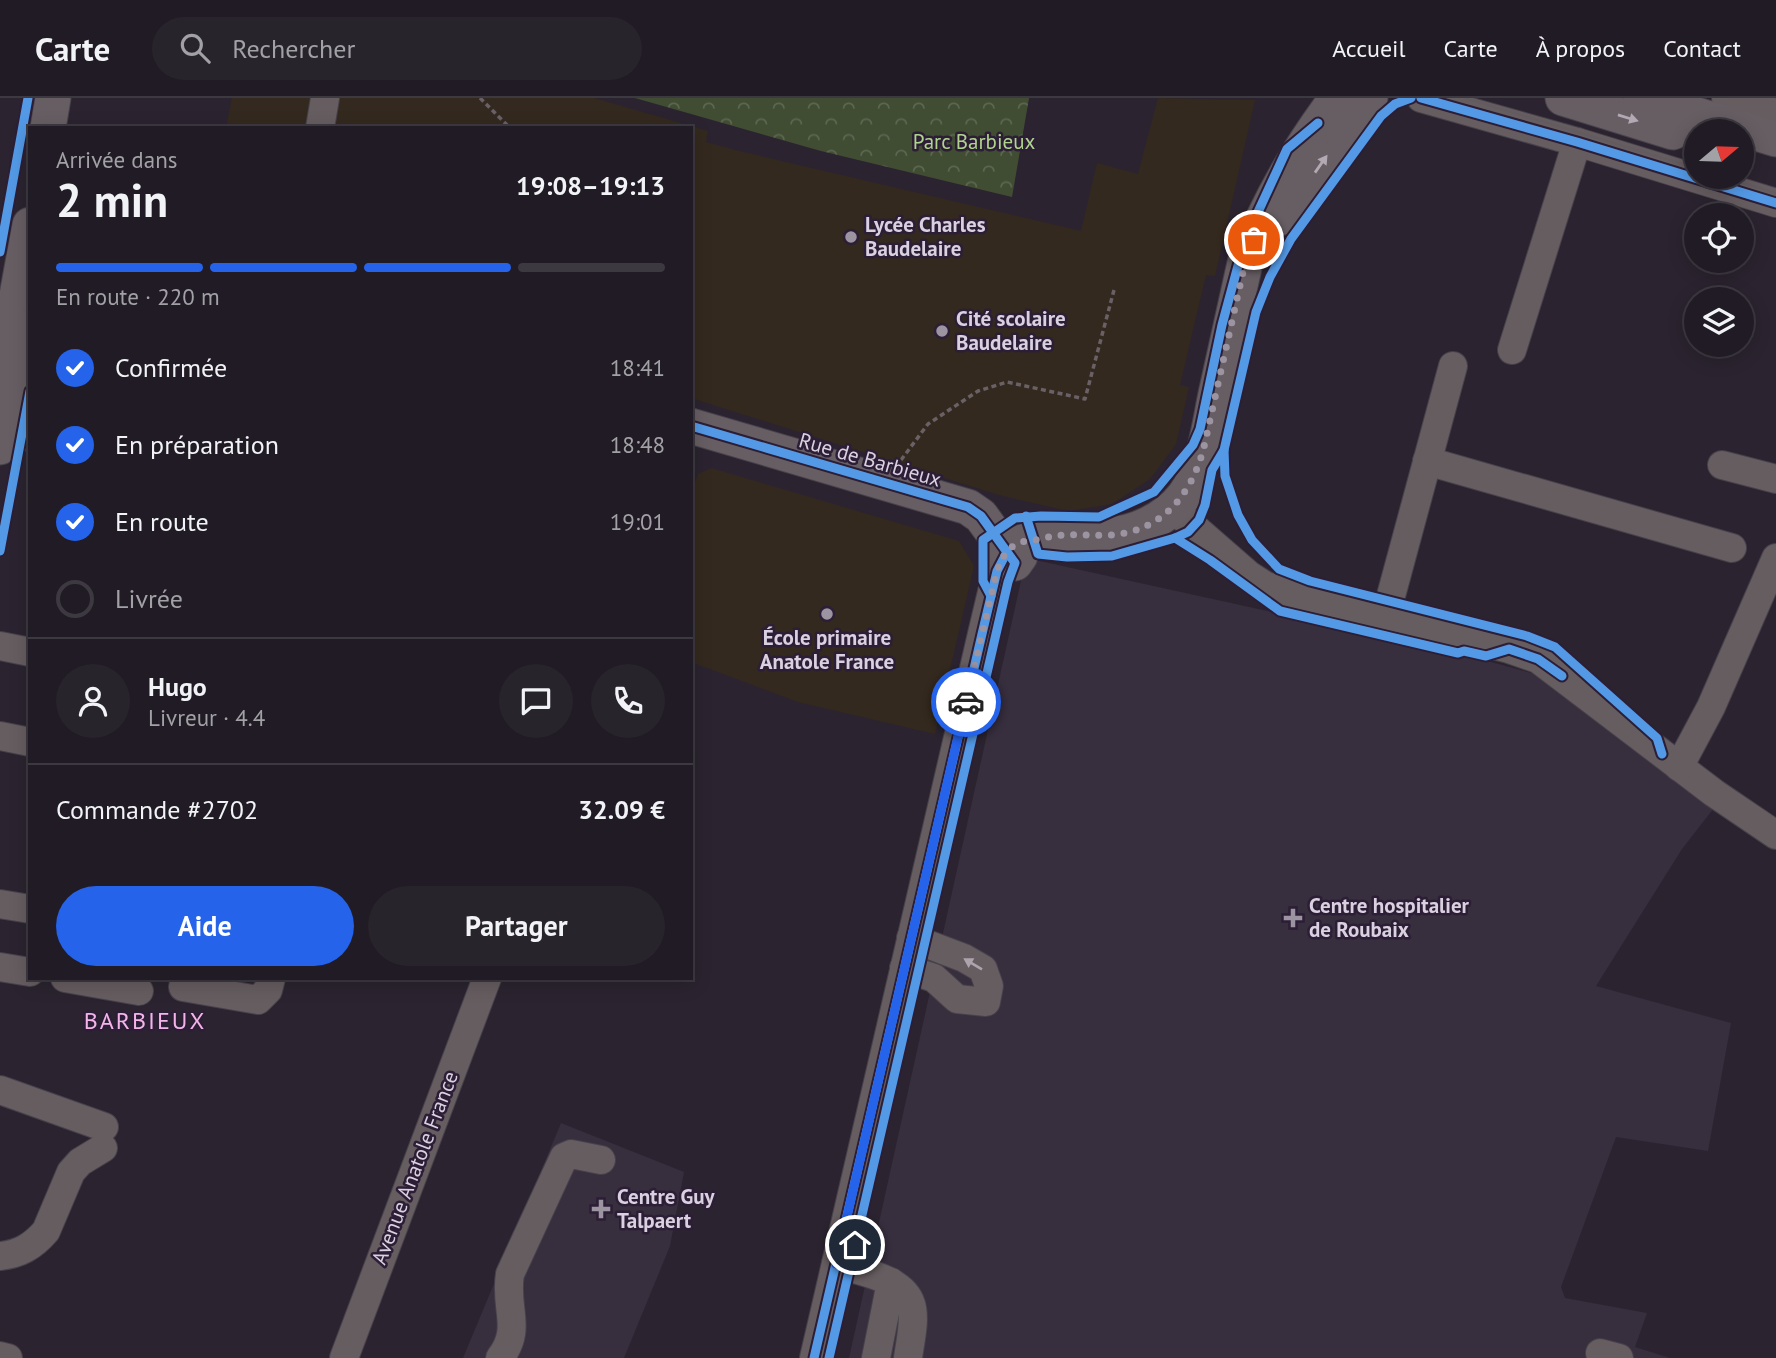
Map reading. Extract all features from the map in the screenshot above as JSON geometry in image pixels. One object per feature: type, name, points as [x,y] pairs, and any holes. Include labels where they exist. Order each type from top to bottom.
[{"type":"main road","points":[[48,126],[53,98]]},
{"type":"main road","points":[[1019,552],[1065,534],[1110,535],[1126,532],[1149,523],[1172,508],[1187,490],[1202,457],[1245,263],[1266,210],[1291,163],[1337,98]]},
{"type":"main road","points":[[1235,306],[1296,199],[1370,98]]},
{"type":"main road","points":[[1642,98],[1776,139]]},
{"type":"main road","points":[[1577,100],[1684,135]]},
{"type":"main road","points":[[1754,157],[1776,163]]},
{"type":"main road","points":[[11,438],[19,341],[10,327],[28,235]]},
{"type":"main road","name":"Rue de Barbieux","points":[[693,430],[973,509],[1019,552]]},
{"type":"street","points":[[320,126],[325,98]]},
{"type":"street","points":[[1421,98],[1776,203]]},
{"type":"street","points":[[1726,98],[1776,113]]},
{"type":"street","points":[[1512,350],[1577,142]]},
{"type":"street","points":[[1385,618],[1453,366]]},
{"type":"street","points":[[1427,461],[1732,548]]},
{"type":"street","points":[[1722,464],[1776,479]]},
{"type":"street","points":[[1172,508],[1249,575],[1266,586],[1531,656],[1553,669],[1679,767],[1776,835]]},
{"type":"street","points":[[829,1358],[843,1266],[918,940],[1008,582],[1019,552]]},
{"type":"street","points":[[1679,767],[1712,707],[1776,558]]},
{"type":"street","points":[[0,646],[28,652]]},
{"type":"street","points":[[0,736],[28,742]]},
{"type":"street","points":[[0,892],[28,897]]},
{"type":"street","points":[[0,904],[28,909]]},
{"type":"street","points":[[911,970],[934,978],[957,999],[986,1002],[989,986],[983,969],[918,940]]},
{"type":"street","points":[[0,967],[28,972]]},
{"type":"street","points":[[76,980],[139,992]]},
{"type":"street","points":[[183,987],[258,1000],[268,990],[270,980]]},
{"type":"street","name":"Avenue Anatole France","points":[[344,1358],[486,980]]},
{"type":"street","points":[[0,1090],[103,1137],[75,1166],[46,1231],[24,1250],[0,1256]]},
{"type":"street","points":[[500,1358],[507,1349],[513,1331],[507,1295],[510,1274],[564,1157],[571,1154],[601,1160]]},
{"type":"street","points":[[843,1266],[891,1282],[905,1292],[912,1304],[913,1318],[908,1358]]},
{"type":"street","points":[[814,1358],[843,1266]]},
{"type":"street","points":[[876,1358],[891,1282]]},
{"type":"street","points":[[0,1356],[8,1358]]},
{"type":"path","points":[[480,98],[508,126]]},
{"type":"path","points":[[891,484],[903,455],[928,425],[978,391],[1007,382],[1085,400],[1114,290]]},
{"type":"shaded area","name":"Cité scolaire Baudelaire","points":[[232,98],[594,98],[691,126],[226,126]]},
{"type":"shaded area","name":"Cité scolaire Baudelaire","points":[[1158,98],[1255,100],[1215,276],[1206,275],[1180,385],[1189,387],[1176,444],[1150,479],[1112,504],[1068,511],[999,495],[693,399],[693,127],[708,131],[706,142],[739,151],[1081,231],[1097,163],[1138,174]]},
{"type":"shaded area","name":"École primaire Anatole France","points":[[711,468],[959,541],[974,566],[935,734],[798,702],[693,663],[693,488],[698,474]]},
{"type":"shaded area","name":"Centre hospitalier de Roubaix","points":[[1026,558],[1458,653],[1546,677],[1717,804],[1682,849],[1596,986],[1731,1023],[1708,1151],[1616,1137],[1561,1287],[1565,1298],[1647,1313],[1635,1347],[1670,1358],[849,1358]]},
{"type":"shaded area","name":"Centre Guy Talpaert","points":[[561,1123],[684,1172],[670,1246],[624,1358],[463,1358]]},
{"type":"green space","name":"Parc Barbieux","points":[[635,98],[1029,98],[1012,197],[821,151]]},
{"type":"tram line","points":[[1465,98],[1684,164]]},
{"type":"tram line","points":[[1754,186],[1776,193]]},
{"type":"cycle path","points":[[0,252],[28,98]]},
{"type":"cycle path","points":[[1026,516],[1038,554],[1067,557],[1112,556],[1188,532],[1199,520],[1212,470],[1224,450],[1256,312],[1270,277],[1291,239],[1381,116],[1395,104],[1411,98]]},
{"type":"cycle path","points":[[1421,98],[1776,203]]},
{"type":"cycle path","points":[[991,596],[983,581],[983,540],[1015,518],[1099,517],[1154,492],[1193,445],[1200,429],[1222,325],[1239,262],[1258,212],[1287,149],[1318,123]]},
{"type":"cycle path","points":[[0,551],[28,402]]},
{"type":"cycle path","points":[[693,427],[968,507],[981,516],[1015,563],[1008,582],[829,1358]]},
{"type":"cycle path","points":[[1224,450],[1225,476],[1238,515],[1252,540],[1279,569],[1310,581],[1527,636],[1555,647],[1657,738],[1662,754]]},
{"type":"cycle path","points":[[1175,538],[1280,611],[1458,653],[1464,651],[1486,656],[1509,649],[1538,659],[1562,676]]},
{"type":"cycle path","points":[[814,1358],[997,571],[1007,552]]},
{"type":"way so far","points":[[966,702],[997,571],[1004,555],[1015,544],[1056,535],[1110,535],[1134,530],[1166,513],[1187,490],[1204,447],[1245,263],[1254,240]]},
{"type":"place","name":"Lycée Charles Baudelaire","points":[[851,237]]},
{"type":"place","name":"Cité scolaire Baudelaire","points":[[942,331]]},
{"type":"place","name":"École primaire Anatole France","points":[[827,614]]},
{"type":"place","name":"Centre hospitalier de Roubaix","points":[[1293,918]]},
{"type":"place","name":"Centre Guy Talpaert","points":[[601,1209]]},
{"type":"district","name":"BARBIEUX","points":[[145,1021]]},
{"type":"route","points":[[855,1245],[850,1268],[836,1264],[966,702]]}]
